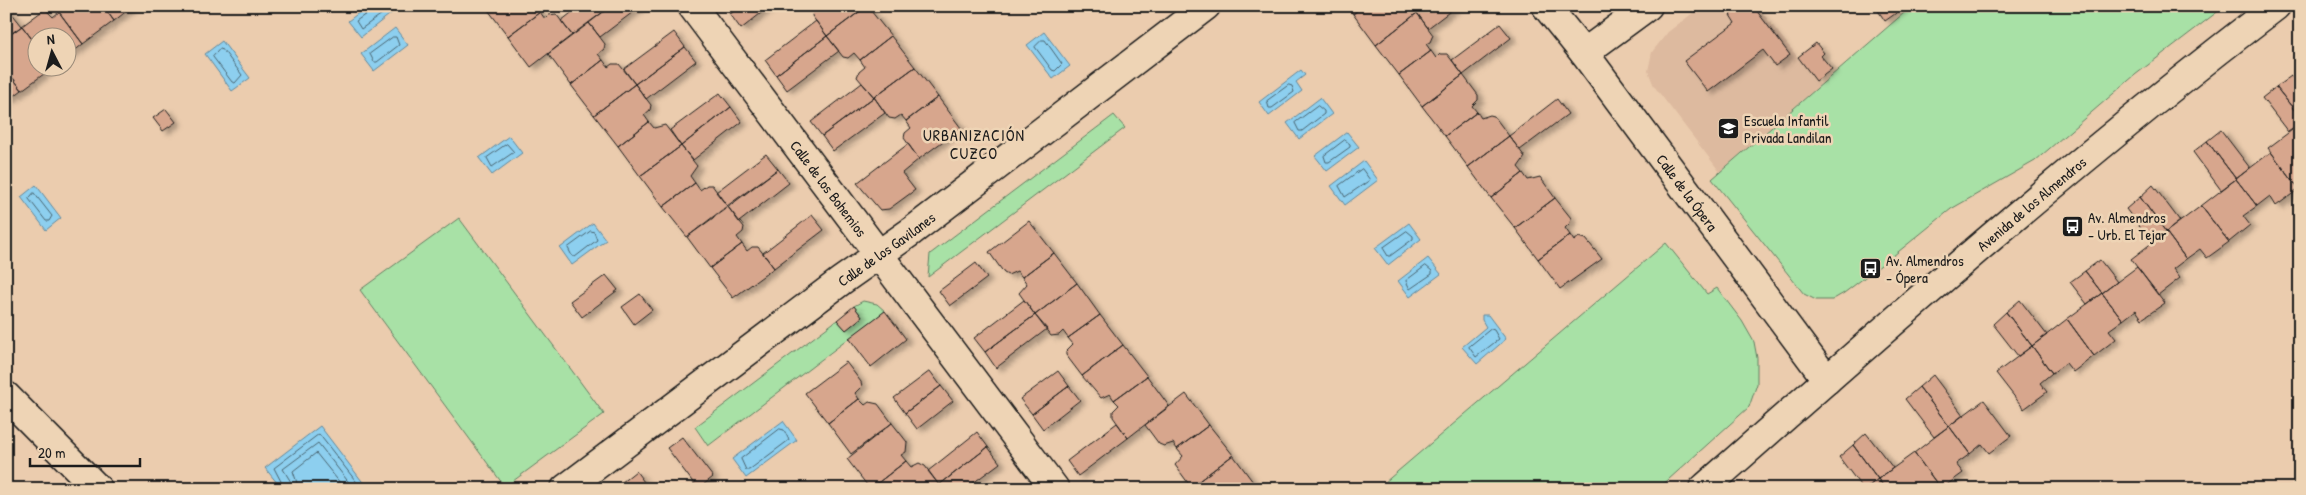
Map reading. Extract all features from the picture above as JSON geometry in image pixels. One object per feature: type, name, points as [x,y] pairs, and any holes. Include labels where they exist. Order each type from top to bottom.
[{"type":"street","name":"Calle de los Bohemios","points":[[692,6],[1055,489]]},
{"type":"street","name":"Calle de los Gavilanes","points":[[564,489],[841,280],[879,255],[1206,6]]},
{"type":"street","name":"Calle de la Ópera","points":[[1546,6],[1584,53],[1827,380]]},
{"type":"street","points":[[1584,53],[1648,6]]},
{"type":"street","name":"Avenida de los Almendros","points":[[1703,489],[1889,325],[2222,47],[2276,6]]},
{"type":"street","points":[[6,396],[98,489]]},
{"type":"shaded area","name":"Escuela Infantil Privada Landilan","points":[[1702,6],[1757,6],[1820,85],[1720,172],[1654,86],[1648,71],[1652,52],[1668,32]]},
{"type":"green space","points":[[1912,6],[2225,6],[2135,75],[2035,161],[1951,209],[1844,293],[1832,300],[1816,300],[1804,294],[1712,179]]},
{"type":"green space","points":[[1114,115],[1125,128],[928,277],[930,254]]},
{"type":"green space","points":[[459,218],[604,414],[505,487],[360,290]]},
{"type":"green space","points":[[1666,243],[1707,294],[1717,288],[1742,321],[1754,342],[1757,358],[1757,384],[1749,407],[1658,489],[1377,489]]},
{"type":"green space","points":[[863,301],[877,304],[885,311],[708,446],[695,427],[837,320],[846,330],[862,317],[854,306]]},
{"type":"water","points":[[368,6],[396,6],[398,8],[361,37],[348,21]]},
{"type":"water","points":[[395,28],[408,45],[374,71],[361,54]]},
{"type":"water","points":[[1044,32],[1070,66],[1053,79],[1027,45]]},
{"type":"water","points":[[222,41],[250,78],[232,91],[205,54]]},
{"type":"water","points":[[1301,70],[1305,75],[1296,82],[1302,91],[1269,116],[1259,102]]},
{"type":"water","points":[[1320,98],[1332,114],[1299,139],[1287,123]]},
{"type":"water","points":[[1347,132],[1359,147],[1327,171],[1315,156]]},
{"type":"water","points":[[509,136],[522,153],[492,175],[479,158]]},
{"type":"water","points":[[1364,161],[1378,180],[1345,205],[1331,186]]},
{"type":"water","points":[[36,185],[61,218],[46,230],[21,197]]},
{"type":"water","points":[[593,223],[606,240],[572,265],[560,248]]},
{"type":"water","points":[[1409,223],[1421,239],[1388,265],[1375,248]]},
{"type":"water","points":[[1428,258],[1441,274],[1410,297],[1398,281]]},
{"type":"water","points":[[1482,315],[1488,315],[1506,339],[1477,364],[1462,347],[1486,327],[1482,320]]},
{"type":"water","points":[[783,421],[797,440],[746,478],[732,459]]},
{"type":"water","points":[[320,426],[368,489],[282,489],[265,468]]},
{"type":"building","points":[[6,6],[22,26],[6,37]]},
{"type":"building","points":[[64,6],[103,6],[114,21],[83,44],[78,37],[78,28],[71,28],[59,12]]},
{"type":"building","points":[[103,6],[133,6],[114,21]]},
{"type":"building","points":[[485,6],[535,6],[540,12],[508,36]]},
{"type":"building","points":[[580,6],[611,6],[572,35],[561,21]]},
{"type":"building","points":[[611,6],[641,6],[600,37],[589,23]]},
{"type":"building","points":[[724,6],[740,6],[730,14]]},
{"type":"building","points":[[740,6],[770,6],[741,29],[730,14]]},
{"type":"building","points":[[818,6],[867,6],[827,36],[812,16],[813,11]]},
{"type":"building","points":[[867,6],[891,36],[860,60],[854,53],[848,58],[843,57],[827,36]]},
{"type":"building","points":[[1347,6],[1363,6],[1353,14]]},
{"type":"building","points":[[1363,6],[1412,6],[1417,13],[1376,45],[1353,14]]},
{"type":"building","points":[[1412,6],[1426,6],[1417,13]]},
{"type":"building","points":[[1426,6],[1457,6],[1428,28],[1417,13]]},
{"type":"building","points":[[1741,6],[1753,6],[1790,55],[1775,66],[1763,50],[1708,92],[1684,61],[1735,23],[1730,15]]},
{"type":"building","points":[[1875,6],[1906,6],[1885,21]]},
{"type":"building","points":[[45,9],[53,17],[59,12],[71,28],[28,28],[28,34],[22,26]]},
{"type":"building","points":[[540,12],[545,19],[549,15],[556,14],[572,35],[531,67],[508,36]]},
{"type":"building","points":[[1417,13],[1433,35],[1430,42],[1426,44],[1431,51],[1399,75],[1376,45]]},
{"type":"building","points":[[816,21],[827,36],[776,75],[765,60]]},
{"type":"building","points":[[589,23],[605,44],[604,49],[598,54],[603,60],[571,85],[548,54]]},
{"type":"building","points":[[1500,24],[1511,38],[1463,75],[1452,60]]},
{"type":"building","points":[[22,26],[28,34],[28,78],[38,78],[22,90],[6,69],[6,38]]},
{"type":"building","points":[[674,32],[685,47],[635,84],[624,69]]},
{"type":"building","points":[[827,36],[839,51],[787,90],[776,75]]},
{"type":"building","points":[[891,36],[915,67],[874,97],[857,77],[859,72],[865,67],[860,60]]},
{"type":"building","points":[[78,37],[83,44],[78,48]]},
{"type":"building","points":[[1816,43],[1824,53],[1821,56],[1832,69],[1816,81],[1798,57]]},
{"type":"building","points":[[685,47],[696,61],[646,99],[635,84]]},
{"type":"building","points":[[1431,51],[1436,58],[1440,54],[1447,54],[1463,75],[1422,106],[1399,75]]},
{"type":"building","points":[[603,60],[608,67],[612,64],[619,64],[635,84],[594,115],[571,85]]},
{"type":"building","points":[[915,67],[938,97],[906,121],[901,115],[895,119],[889,118],[874,97]]},
{"type":"building","points":[[6,69],[22,90],[6,102]]},
{"type":"building","points":[[1463,75],[1478,95],[1478,100],[1472,106],[1477,112],[1445,136],[1422,106]]},
{"type":"building","points":[[2291,76],[2300,87],[2300,117],[2276,87]]},
{"type":"building","points":[[862,83],[874,97],[822,136],[811,122]]},
{"type":"building","points":[[635,84],[651,105],[650,110],[644,115],[649,122],[618,146],[594,115]]},
{"type":"building","points":[[2276,87],[2300,117],[2300,124],[2288,132],[2262,98]]},
{"type":"building","points":[[720,93],[731,107],[681,146],[670,130]]},
{"type":"building","points":[[874,97],[885,113],[833,151],[822,136]]},
{"type":"building","points":[[938,97],[961,128],[919,159],[904,138],[905,133],[911,128],[906,121]]},
{"type":"building","points":[[1557,99],[1568,114],[1520,150],[1509,136]]},
{"type":"building","points":[[731,107],[742,122],[693,160],[681,146]]},
{"type":"building","points":[[166,109],[176,122],[163,131],[153,118]]},
{"type":"building","points":[[1477,112],[1481,118],[1490,115],[1494,116],[1509,136],[1468,167],[1445,136]]},
{"type":"building","points":[[649,122],[654,128],[665,125],[681,146],[640,176],[618,146]]},
{"type":"building","points":[[2300,124],[2300,181],[2295,184],[2268,148]]},
{"type":"building","points":[[2221,130],[2250,168],[2236,179],[2207,141]]},
{"type":"building","points":[[1509,136],[1525,157],[1518,167],[1523,173],[1491,198],[1468,167]]},
{"type":"building","points":[[2207,141],[2236,179],[2221,190],[2193,152]]},
{"type":"building","points":[[908,144],[919,159],[902,173],[915,190],[889,209],[880,210],[857,183]]},
{"type":"building","points":[[681,146],[697,166],[690,176],[695,183],[663,207],[640,176]]},
{"type":"building","points":[[2271,152],[2299,189],[2276,206],[2270,196],[2257,206],[2236,179]]},
{"type":"building","points":[[766,154],[778,169],[727,206],[716,192]]},
{"type":"building","points":[[778,169],[789,183],[739,222],[728,207]]},
{"type":"building","points":[[1523,173],[1528,180],[1540,177],[1555,198],[1515,228],[1491,198]]},
{"type":"building","points":[[2236,179],[2257,206],[2243,216],[2250,225],[2229,242],[2201,206]]},
{"type":"building","points":[[695,183],[700,190],[707,185],[712,185],[727,206],[687,237],[663,207]]},
{"type":"building","points":[[2153,185],[2180,221],[2166,232],[2140,197]]},
{"type":"building","points":[[2140,197],[2166,232],[2152,243],[2126,209]]},
{"type":"building","points":[[1555,198],[1571,218],[1570,223],[1565,228],[1570,235],[1538,259],[1515,228]]},
{"type":"building","points":[[2201,206],[2229,242],[2207,258],[2200,249],[2186,259],[2166,232]]},
{"type":"building","points":[[728,207],[744,227],[743,232],[737,237],[742,244],[710,268],[687,237]]},
{"type":"building","points":[[812,215],[824,230],[774,268],[763,253]]},
{"type":"building","points":[[1029,221],[1054,253],[1022,277],[1017,271],[1008,275],[1004,273],[989,252]]},
{"type":"building","points":[[2166,232],[2186,259],[2173,269],[2180,278],[2158,295],[2131,259]]},
{"type":"building","points":[[1570,235],[1574,241],[1579,237],[1586,239],[1602,259],[1560,289],[1538,259]]},
{"type":"building","points":[[742,244],[747,251],[752,247],[758,247],[774,268],[733,298],[710,268]]},
{"type":"building","points":[[1054,253],[1077,283],[1035,315],[1019,293],[1027,284],[1022,277]]},
{"type":"building","points":[[2100,260],[2117,282],[2102,293],[2085,271]]},
{"type":"building","points":[[976,263],[987,278],[950,306],[939,291]]},
{"type":"building","points":[[2137,267],[2165,303],[2142,319],[2136,310],[2123,320],[2102,293]]},
{"type":"building","points":[[2085,271],[2102,293],[2087,304],[2070,282]]},
{"type":"building","points":[[606,275],[618,290],[582,317],[570,301]]},
{"type":"building","points":[[1077,283],[1100,315],[1068,338],[1063,331],[1059,335],[1051,336],[1035,315]]},
{"type":"building","points":[[2102,293],[2123,320],[2109,330],[2116,339],[2094,356],[2067,319]]},
{"type":"building","points":[[640,294],[652,310],[634,324],[622,307]]},
{"type":"building","points":[[1024,300],[1035,315],[985,352],[974,338]]},
{"type":"building","points":[[2020,300],[2047,335],[2032,346],[2006,312]]},
{"type":"building","points":[[854,306],[862,317],[846,330],[837,320]]},
{"type":"building","points":[[885,311],[906,339],[871,367],[849,338]]},
{"type":"building","points":[[2006,312],[2032,346],[2018,356],[1993,324]]},
{"type":"building","points":[[1035,315],[1047,329],[996,368],[985,352]]},
{"type":"building","points":[[1100,315],[1123,345],[1082,376],[1066,355],[1066,351],[1073,344],[1068,338]]},
{"type":"building","points":[[2067,319],[2094,356],[2073,372],[2066,363],[2052,373],[2032,346]]},
{"type":"building","points":[[1123,345],[1147,376],[1114,400],[1110,394],[1101,398],[1082,376]]},
{"type":"building","points":[[2032,346],[2052,373],[2040,383],[2047,392],[2024,409],[1996,373]]},
{"type":"building","points":[[846,362],[861,382],[862,386],[855,393],[859,399],[828,423],[805,393]]},
{"type":"building","points":[[930,371],[941,386],[905,413],[894,398]]},
{"type":"building","points":[[1058,371],[1069,386],[1032,414],[1020,399]]},
{"type":"building","points":[[1933,375],[1963,415],[1949,426],[1919,387]]},
{"type":"building","points":[[1147,376],[1169,406],[1128,438],[1113,417],[1113,411],[1119,405],[1114,400]]},
{"type":"building","points":[[941,386],[953,401],[917,429],[905,413]]},
{"type":"building","points":[[1069,386],[1080,400],[1043,429],[1032,414]]},
{"type":"building","points":[[1919,387],[1949,426],[1934,437],[1905,399]]},
{"type":"building","points":[[1186,394],[1209,425],[1177,449],[1173,443],[1164,446],[1159,444],[1145,425]]},
{"type":"building","points":[[859,399],[865,405],[869,402],[878,404],[892,423],[851,454],[828,423]]},
{"type":"building","points":[[1984,400],[2011,436],[1989,453],[1982,444],[1970,454],[1949,426]]},
{"type":"building","points":[[892,423],[907,442],[906,452],[901,455],[906,461],[870,489],[847,459]]},
{"type":"building","points":[[1117,423],[1128,438],[1078,476],[1067,461]]},
{"type":"building","points":[[1209,425],[1233,455],[1191,487],[1175,465],[1183,456],[1177,449]]},
{"type":"building","points":[[1949,426],[1970,454],[1956,464],[1963,473],[1941,489],[1914,453]]},
{"type":"building","points":[[977,432],[988,447],[939,485],[928,471]]},
{"type":"building","points":[[1866,433],[1893,468],[1878,479],[1853,445]]},
{"type":"building","points":[[682,437],[713,477],[698,489],[667,448]]},
{"type":"building","points":[[1853,445],[1878,479],[1865,489],[1863,489],[1839,457]]},
{"type":"building","points":[[988,447],[1000,463],[965,489],[942,489],[939,485]]},
{"type":"building","points":[[1914,453],[1941,489],[1886,489],[1878,479]]},
{"type":"building","points":[[1233,455],[1256,486],[1252,489],[1193,489],[1191,487]]},
{"type":"building","points":[[906,461],[911,467],[919,463],[925,466],[939,485],[934,489],[870,489]]},
{"type":"building","points":[[636,471],[649,489],[625,489],[621,483]]},
{"type":"building","points":[[1878,479],[1886,489],[1865,489]]},
{"type":"place","name":"Escuela Infantil Privada Landilan","points":[[1728,129]]},
{"type":"place","name":"Av. Almendros - Urb. El Tejar","points":[[2072,226]]},
{"type":"place","name":"Av. Almendros - Ópera","points":[[1870,269]]},
{"type":"district","name":"URBANIZACIÓN CUZCO","points":[[974,144]]}]
